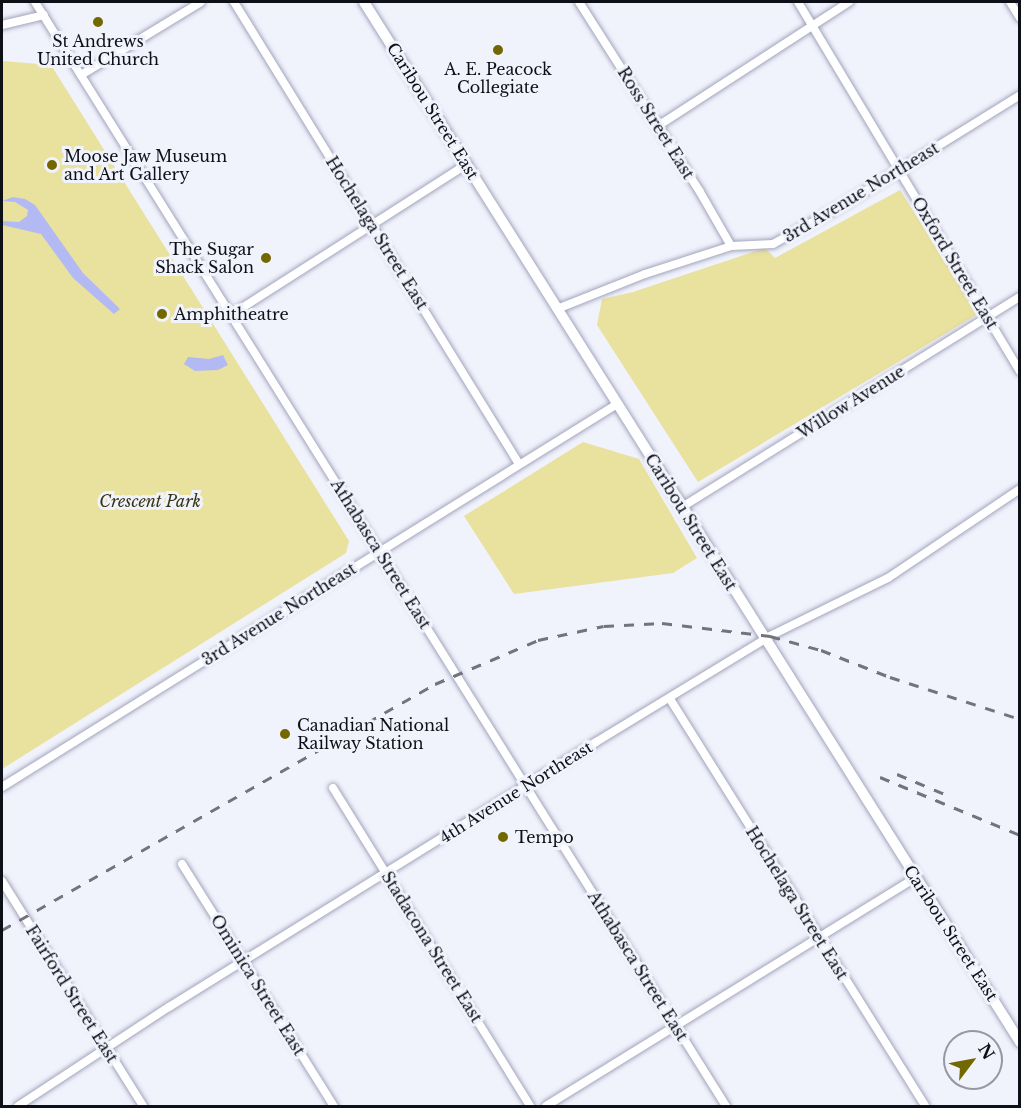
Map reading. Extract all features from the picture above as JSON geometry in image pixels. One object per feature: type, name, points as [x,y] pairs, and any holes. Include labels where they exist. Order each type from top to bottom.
[{"type":"street","name":"Athabasca Street East","points":[[35,2],[726,1107]]},
{"type":"street","points":[[81,75],[201,2]]},
{"type":"street","name":"Hochelaga Street East","points":[[234,2],[519,464]]},
{"type":"street","name":"Caribou Street East","points":[[364,2],[1020,1042]]},
{"type":"street","name":"Ross Street East","points":[[579,2],[731,246]]},
{"type":"street","name":"Oxford Street East","points":[[798,2],[1020,370]]},
{"type":"street","points":[[658,126],[849,2]]},
{"type":"street","points":[[1010,2],[1020,18]]},
{"type":"street","points":[[2,24],[44,15]]},
{"type":"street","name":"3rd Avenue Northeast","points":[[557,309],[645,274],[731,246],[773,244],[1020,95]]},
{"type":"street","points":[[231,315],[466,165]]},
{"type":"street","name":"Willow Avenue","points":[[681,507],[1020,297]]},
{"type":"street","name":"3rd Avenue Northeast","points":[[2,787],[617,404]]},
{"type":"street","name":"4th Avenue Northeast","points":[[18,1107],[106,1048],[526,786],[765,639],[888,578],[1020,489]]},
{"type":"street","name":"Hochelaga Street East","points":[[670,699],[925,1107]]},
{"type":"street","name":"Stadacona Street East","points":[[333,788],[530,1107]]},
{"type":"street","name":"Ominica Street East","points":[[182,864],[334,1107]]},
{"type":"street","points":[[546,1107],[915,878]]},
{"type":"street","name":"Fairford Street East","points":[[2,881],[143,1107]]},
{"type":"green space","name":"Crescent Park","points":[[2,61],[51,65],[349,541],[346,553],[2,769]]},
{"type":"green space","points":[[900,190],[978,314],[698,482],[597,325],[602,299],[633,292],[765,248],[775,258]]},
{"type":"green space","points":[[583,442],[639,459],[697,558],[673,573],[514,594],[464,516]]},
{"type":"water","points":[[13,197],[25,199],[35,205],[83,273],[120,309],[114,314],[73,278],[41,234],[2,225],[2,221],[19,222],[27,216],[28,210],[15,202],[2,201]]},
{"type":"water","points":[[223,355],[228,365],[218,370],[195,371],[184,364],[188,357],[209,359]]},
{"type":"railway","points":[[2,930],[435,684],[538,640],[604,626],[662,623],[770,636],[821,650],[890,677],[1020,719]]},
{"type":"railway","points":[[897,774],[947,795]]},
{"type":"railway","points":[[880,777],[1020,835]]},
{"type":"place","name":"St Andrews United Church","points":[[98,22]]},
{"type":"place","name":"A. E. Peacock Collegiate","points":[[498,50]]},
{"type":"place","name":"Moose Jaw Museum and Art Gallery","points":[[52,165]]},
{"type":"place","name":"The Sugar Shack Salon","points":[[266,258]]},
{"type":"place","name":"Amphitheatre","points":[[162,314]]},
{"type":"place","name":"Canadian National Railway Station","points":[[285,734]]},
{"type":"place","name":"Tempo","points":[[503,837]]}]
